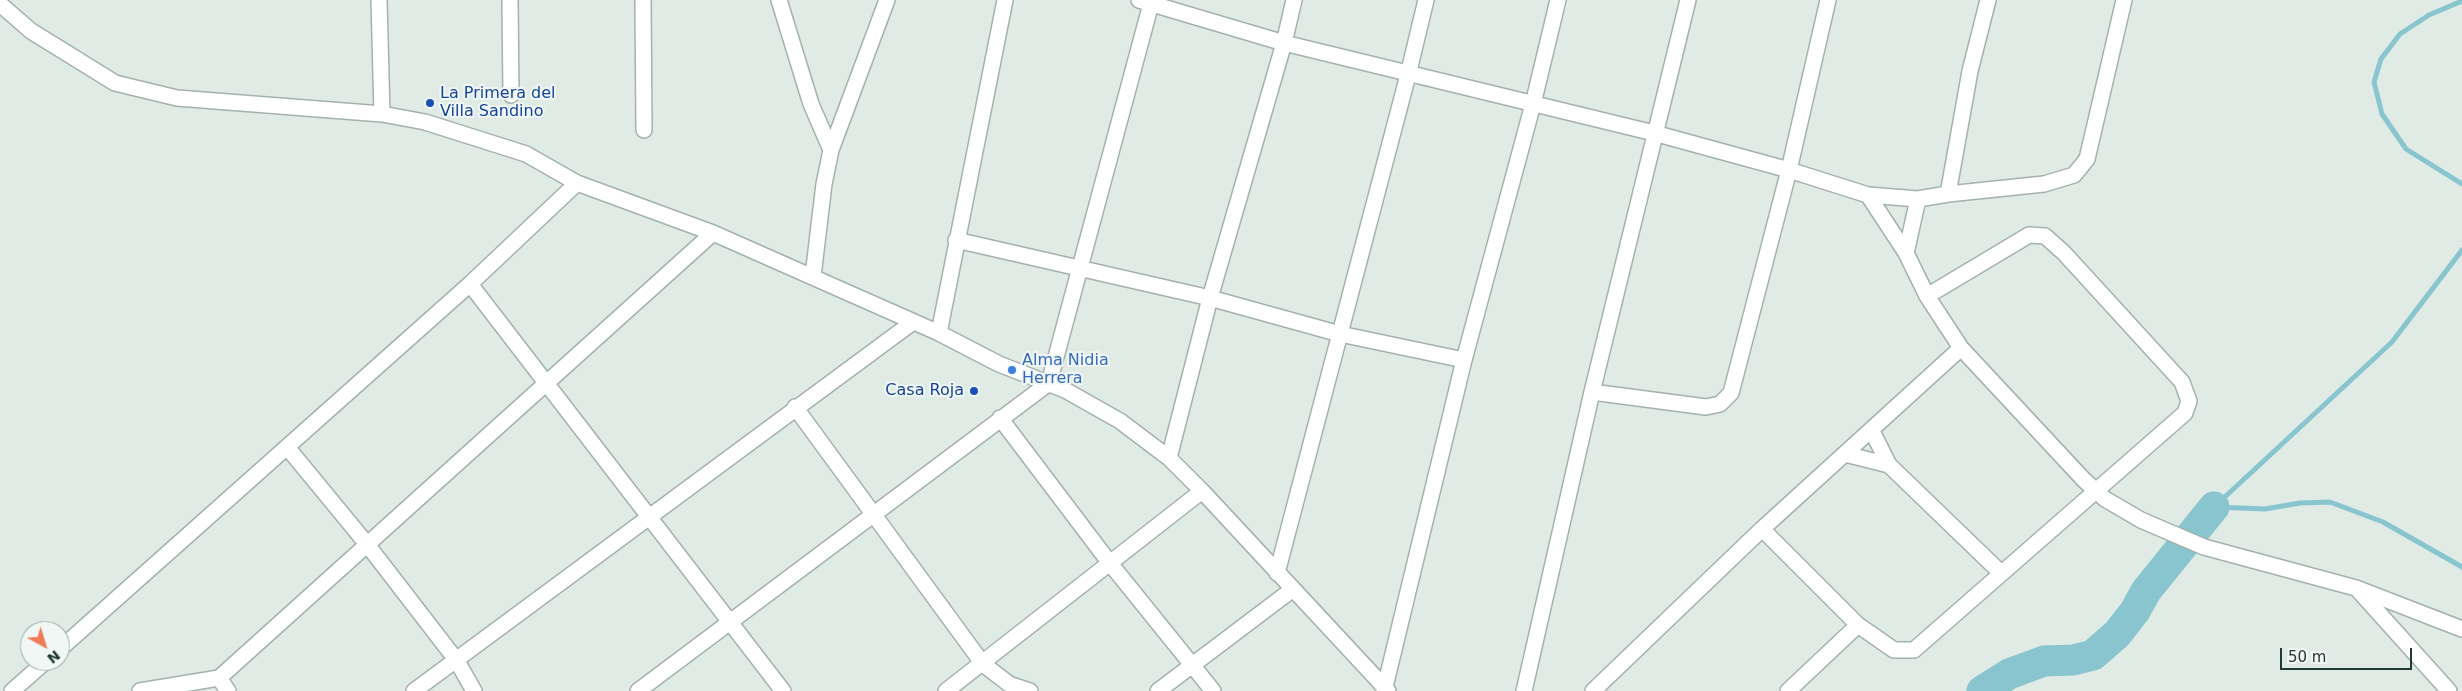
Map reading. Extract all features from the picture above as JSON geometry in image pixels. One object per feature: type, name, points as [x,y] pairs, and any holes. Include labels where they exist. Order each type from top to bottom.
[{"type":"street","points":[[379,0],[382,114]]},
{"type":"street","points":[[510,0],[511,95]]},
{"type":"street","points":[[643,0],[644,130]]},
{"type":"street","points":[[779,0],[811,104],[831,150]]},
{"type":"street","points":[[813,276],[824,184],[831,150],[887,0]]},
{"type":"street","points":[[939,333],[1005,0]]},
{"type":"street","points":[[1169,458],[1210,298],[1284,43],[1294,0]]},
{"type":"street","points":[[1277,573],[1426,0]]},
{"type":"street","points":[[1386,690],[1464,360],[1533,104],[1558,0]]},
{"type":"street","points":[[1524,691],[1592,392],[1688,0]]},
{"type":"street","points":[[1592,392],[1706,407],[1720,404],[1731,394],[1789,170],[1828,0]]},
{"type":"street","points":[[1948,194],[1970,71],[1988,0]]},
{"type":"street","points":[[638,691],[872,513],[1049,382],[1081,267],[1147,1],[1284,43],[1408,75],[1654,133],[1789,170],[1868,195],[1918,199],[2044,184],[2074,175],[2087,158],[2124,0]]},
{"type":"street","points":[[0,4],[30,31],[115,83],[177,98],[382,114],[425,122],[526,154],[577,183],[713,233],[939,333],[999,364],[1049,382],[1120,421],[1169,458],[1202,491],[1386,690]]},
{"type":"street","points":[[70,640],[470,284],[577,183]]},
{"type":"street","points":[[1868,195],[1906,253],[1927,296],[1961,348],[2096,491],[2141,520],[2204,547],[2356,588],[2462,629]]},
{"type":"street","points":[[1906,253],[1918,199]]},
{"type":"street","points":[[140,691],[219,678],[366,543],[548,384],[713,233]]},
{"type":"street","points":[[1762,529],[1858,625],[1894,650],[1914,650],[2185,414],[2189,401],[2182,382],[2064,253],[2045,236],[2030,236],[1927,296]]},
{"type":"street","points":[[956,240],[1081,267],[1210,298],[1340,334],[1464,360]]},
{"type":"street","points":[[470,284],[783,691]]},
{"type":"street","points":[[414,691],[650,518],[795,407],[913,322]]},
{"type":"street","points":[[1593,691],[1762,529],[1872,431],[1961,348]]},
{"type":"street","points":[[795,407],[983,664],[1009,684],[1030,691]]},
{"type":"street","points":[[1000,418],[1109,562],[1213,691]]},
{"type":"street","points":[[1872,431],[1889,465],[2001,573]]},
{"type":"street","points":[[287,447],[366,543],[457,661],[474,691]]},
{"type":"street","points":[[1845,454],[1889,465]]},
{"type":"street","points":[[946,691],[983,664],[1109,562],[1202,491]]},
{"type":"street","points":[[2356,588],[2449,691]]},
{"type":"street","points":[[1158,691],[1293,589]]},
{"type":"street","points":[[1788,691],[1858,625]]},
{"type":"street","points":[[12,691],[35,671]]},
{"type":"street","points":[[219,678],[228,691]]},
{"type":"waterway","points":[[2462,1],[2429,15],[2400,34],[2381,59],[2374,82],[2382,114],[2406,149],[2462,184]]},
{"type":"waterway","points":[[2214,507],[2392,342],[2462,250]]},
{"type":"waterway","points":[[2215,507],[2265,509],[2300,503],[2330,502],[2383,522],[2462,567]]},
{"type":"waterway","points":[[1982,691],[2009,674],[2044,661],[2073,660],[2093,655],[2117,634],[2135,611],[2146,591],[2214,507]]},
{"type":"place","name":"La Primera del Villa Sandino","points":[[430,103]]},
{"type":"place","name":"Alma Nidia Herrera","points":[[1012,370]]},
{"type":"place","name":"Casa Roja","points":[[974,391]]}]
